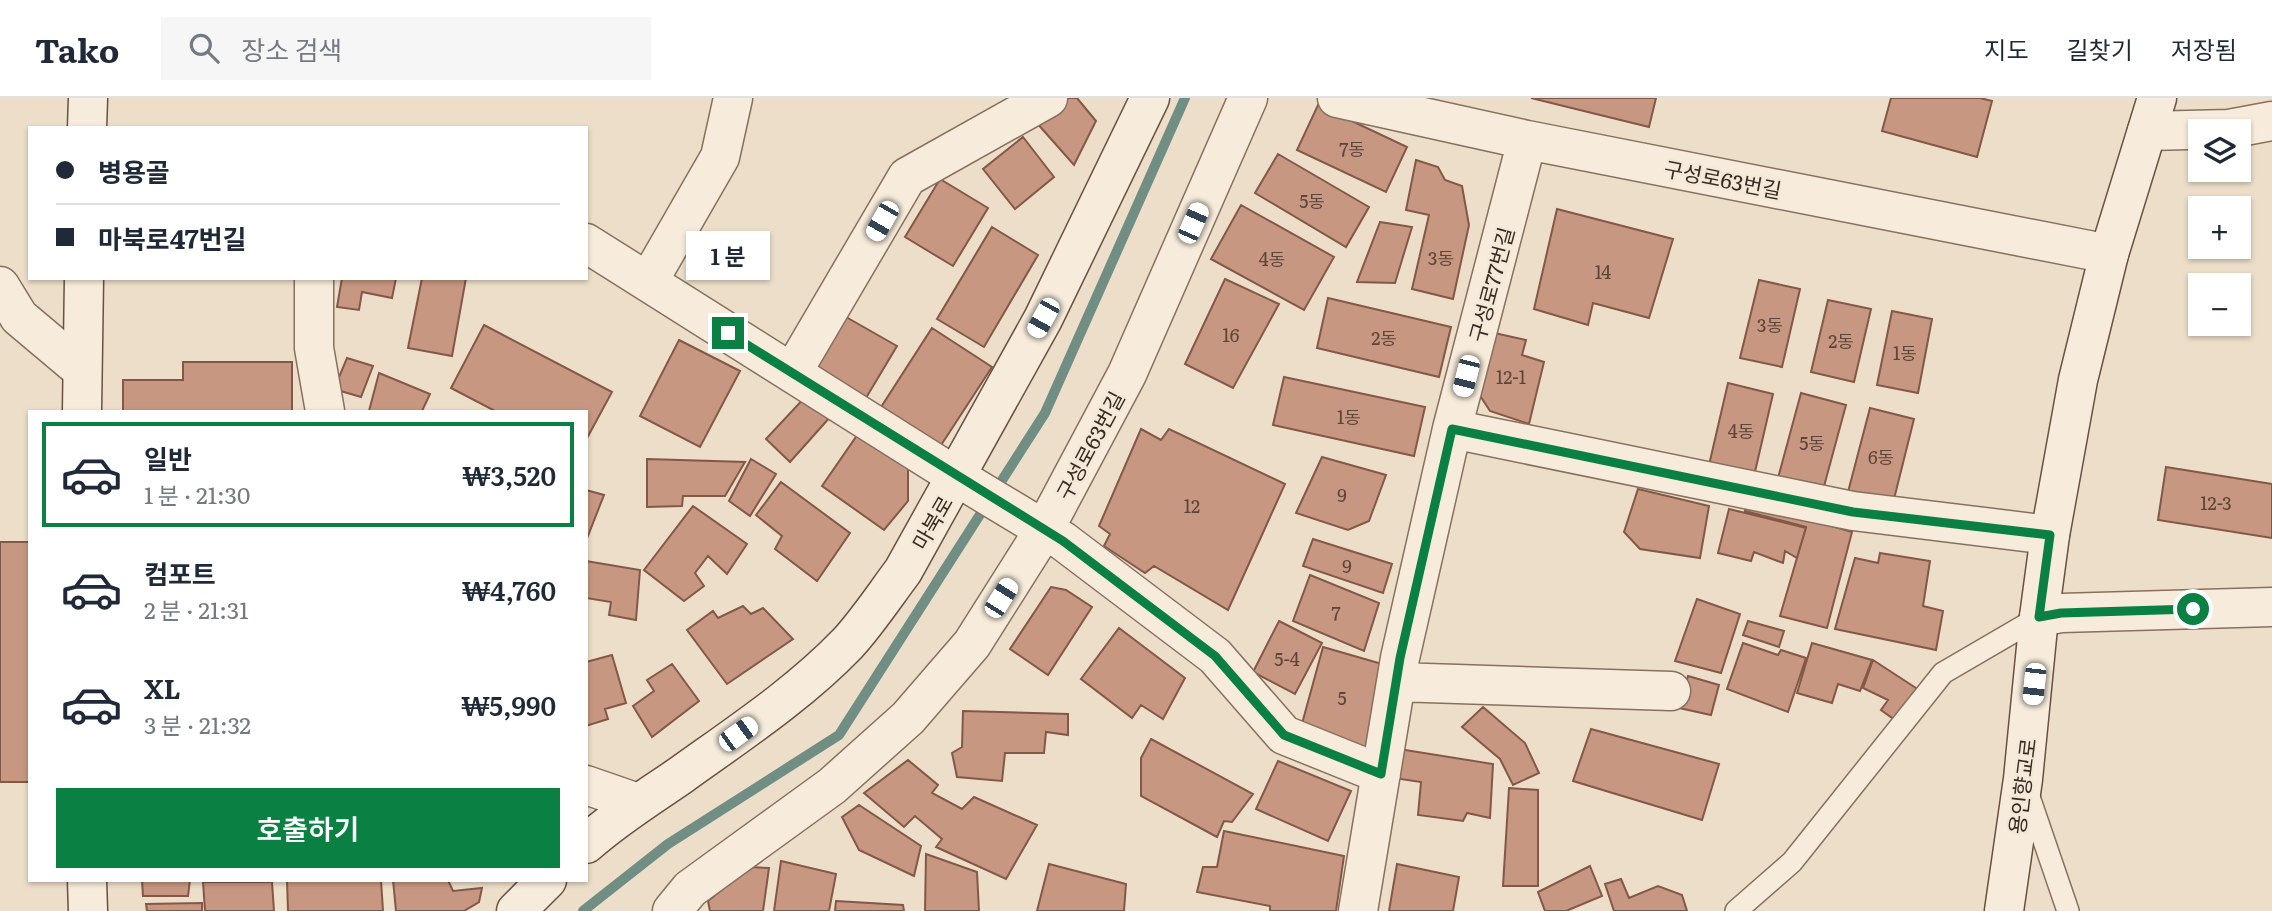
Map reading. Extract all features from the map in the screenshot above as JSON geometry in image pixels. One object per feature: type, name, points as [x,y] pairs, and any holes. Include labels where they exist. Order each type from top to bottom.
[{"type":"street","points":[[87,126],[88,98]]},
{"type":"street","points":[[648,282],[720,157],[733,98]]},
{"type":"street","points":[[793,373],[907,177],[1048,98]]},
{"type":"street","name":"마북로","points":[[588,842],[816,674],[876,609],[903,571],[957,477],[1043,318],[1150,98]]},
{"type":"street","name":"구성로63번길","points":[[672,911],[690,889],[832,786],[908,718],[972,644],[1044,530],[1127,374],[1248,98]]},
{"type":"street","name":"구성로63번길","points":[[1337,98],[1527,140],[2109,254]]},
{"type":"street","points":[[2152,114],[2230,129],[2272,121]]},
{"type":"street","name":"용인향교로","points":[[2004,911],[2023,779],[2050,535],[2078,380],[2109,254],[2152,114]]},
{"type":"street","name":"구성로77번길","points":[[1358,911],[1396,682],[1452,429],[1527,140]]},
{"type":"street","points":[[588,244],[1063,541],[1215,656],[1284,735],[1381,774]]},
{"type":"street","points":[[82,410],[84,280]]},
{"type":"street","points":[[314,280],[314,348],[324,410]]},
{"type":"street","points":[[0,286],[19,317],[82,370]]},
{"type":"street","points":[[1452,429],[1853,512],[2050,535]]},
{"type":"street","points":[[2039,617],[2061,613],[2272,607]]},
{"type":"street","points":[[1396,682],[1671,691]]},
{"type":"street","points":[[588,786],[638,803]]},
{"type":"street","points":[[87,882],[88,911]]},
{"type":"street","points":[[516,911],[545,882]]},
{"type":"lane","points":[[1736,911],[1792,862],[1942,673],[2039,617]]},
{"type":"lane","points":[[2023,779],[2068,911]]},
{"type":"building","points":[[1065,98],[1077,98],[1096,121],[1074,165],[1036,122]]},
{"type":"building","points":[[1531,98],[1656,98],[1649,127]]},
{"type":"building","points":[[1891,98],[1980,98],[1992,101],[1977,157],[1882,131]]},
{"type":"building","points":[[1318,105],[1407,147],[1386,192],[1297,150]]},
{"type":"building","points":[[1023,137],[1054,177],[1015,209],[983,169]]},
{"type":"building","points":[[1278,154],[1369,207],[1346,247],[1255,193]]},
{"type":"building","points":[[1416,160],[1438,167],[1445,180],[1462,186],[1469,225],[1453,299],[1412,289],[1429,215],[1406,210]]},
{"type":"building","points":[[940,179],[988,208],[953,266],[905,237]]},
{"type":"building","points":[[1241,205],[1334,257],[1304,310],[1211,259]]},
{"type":"building","points":[[1557,209],[1673,239],[1649,318],[1593,303],[1588,325],[1534,309]]},
{"type":"building","points":[[1380,222],[1412,227],[1395,283],[1357,282]]},
{"type":"building","points":[[992,227],[1038,255],[984,347],[937,319]]},
{"type":"building","points":[[1225,279],[1279,304],[1233,388],[1185,364]]},
{"type":"building","points":[[342,280],[396,280],[392,298],[362,292],[359,310],[337,307]]},
{"type":"building","points":[[422,280],[466,280],[452,356],[408,348]]},
{"type":"building","points":[[1759,280],[1800,289],[1782,367],[1740,358]]},
{"type":"building","points":[[1328,298],[1451,327],[1439,377],[1317,348]]},
{"type":"building","points":[[1828,300],[1871,309],[1854,382],[1811,372]]},
{"type":"building","points":[[1892,311],[1932,319],[1918,393],[1877,385]]},
{"type":"building","points":[[846,317],[897,346],[863,403],[813,375]]},
{"type":"building","points":[[484,325],[612,392],[588,436],[588,410],[493,410],[451,388]]},
{"type":"building","points":[[932,328],[992,367],[934,456],[874,418]]},
{"type":"building","points":[[1490,332],[1526,340],[1522,355],[1544,362],[1529,424],[1490,411],[1477,391]]},
{"type":"building","points":[[679,340],[740,371],[700,447],[640,416]]},
{"type":"building","points":[[347,358],[373,366],[361,397],[334,389]]},
{"type":"building","points":[[183,362],[292,362],[292,410],[123,410],[123,380],[183,380]]},
{"type":"building","points":[[379,373],[430,394],[422,410],[369,410]]},
{"type":"building","points":[[1284,377],[1425,407],[1414,456],[1273,425]]},
{"type":"building","points":[[1728,383],[1773,394],[1754,476],[1709,465]]},
{"type":"building","points":[[1801,393],[1846,405],[1823,490],[1778,478]]},
{"type":"building","points":[[806,396],[831,416],[790,462],[766,439]]},
{"type":"building","points":[[1870,408],[1914,419],[1893,503],[1848,492]]},
{"type":"building","points":[[1141,429],[1161,440],[1169,429],[1285,484],[1228,610],[1154,566],[1145,573],[1104,546],[1110,534],[1099,526]]},
{"type":"building","points":[[858,434],[908,468],[908,501],[884,530],[822,486]]},
{"type":"building","points":[[1322,457],[1386,475],[1369,521],[1348,530],[1296,513]]},
{"type":"building","points":[[647,459],[745,462],[725,496],[683,496],[682,506],[647,507]]},
{"type":"building","points":[[751,459],[776,474],[750,516],[729,501]]},
{"type":"building","points":[[2166,467],[2272,484],[2272,538],[2158,520]]},
{"type":"building","points":[[781,482],[850,533],[817,581],[775,549],[782,536],[756,515]]},
{"type":"building","points":[[1638,489],[1709,506],[1700,558],[1640,549],[1624,532]]},
{"type":"building","points":[[588,491],[604,495],[588,536]]},
{"type":"building","points":[[1748,501],[1852,532],[1827,628],[1780,616],[1806,527],[1745,511]]},
{"type":"building","points":[[693,506],[747,544],[727,574],[708,556],[695,573],[704,586],[684,601],[644,570]]},
{"type":"building","points":[[1729,509],[1806,528],[1797,558],[1785,551],[1783,563],[1754,552],[1751,561],[1718,553]]},
{"type":"building","points":[[1313,539],[1392,564],[1383,593],[1303,566]]},
{"type":"building","points":[[0,542],[28,542],[28,782],[0,782]]},
{"type":"building","points":[[1880,553],[1930,561],[1923,606],[1943,611],[1936,650],[1835,629],[1855,558],[1878,563]]},
{"type":"building","points":[[588,561],[640,570],[636,620],[609,615],[611,602],[588,598]]},
{"type":"building","points":[[1310,575],[1379,603],[1364,651],[1293,621]]},
{"type":"building","points":[[1051,587],[1066,590],[1092,607],[1048,675],[1010,649]]},
{"type":"building","points":[[1697,599],[1740,614],[1721,673],[1675,661]]},
{"type":"building","points":[[743,606],[751,614],[763,608],[793,639],[727,684],[687,630],[713,611],[718,618]]},
{"type":"building","points":[[1279,621],[1322,643],[1295,694],[1253,672]]},
{"type":"building","points":[[1748,621],[1784,631],[1779,647],[1743,635]]},
{"type":"building","points":[[1119,628],[1185,678],[1163,719],[1141,705],[1132,718],[1081,679]]},
{"type":"building","points":[[1743,643],[1778,655],[1781,650],[1806,658],[1788,712],[1727,689]]},
{"type":"building","points":[[1812,643],[1872,660],[1860,691],[1838,684],[1832,703],[1797,693]]},
{"type":"building","points":[[1323,647],[1382,664],[1365,751],[1300,731]]},
{"type":"building","points":[[612,655],[626,703],[605,709],[608,719],[588,725],[588,661]]},
{"type":"building","points":[[1873,660],[1919,690],[1899,723],[1881,710],[1888,700],[1863,688]]},
{"type":"building","points":[[672,664],[699,701],[652,737],[633,706],[654,691],[647,680]]},
{"type":"building","points":[[1688,676],[1719,685],[1711,715],[1679,708]]},
{"type":"building","points":[[1483,707],[1525,743],[1539,773],[1513,785],[1500,759],[1462,727]]},
{"type":"building","points":[[963,711],[1068,714],[1068,735],[1046,732],[1044,753],[1005,753],[1002,781],[957,777],[952,753],[962,747]]},
{"type":"building","points":[[1591,729],[1719,764],[1702,820],[1573,781]]},
{"type":"building","points":[[1151,739],[1253,794],[1232,822],[1224,821],[1217,837],[1141,796],[1141,758]]},
{"type":"building","points":[[1399,749],[1493,764],[1490,818],[1467,813],[1463,821],[1418,815],[1421,782],[1394,778]]},
{"type":"building","points":[[908,760],[938,785],[932,793],[962,809],[974,797],[1037,825],[1006,879],[936,847],[942,839],[915,816],[904,827],[864,793]]},
{"type":"building","points":[[1278,761],[1351,791],[1328,841],[1256,809]]},
{"type":"building","points":[[1509,788],[1538,790],[1538,886],[1503,886]]},
{"type":"building","points":[[859,805],[921,846],[914,876],[859,850],[842,817]]},
{"type":"building","points":[[1224,831],[1344,856],[1336,911],[1270,911],[1270,906],[1197,892],[1203,867],[1217,867]]},
{"type":"building","points":[[926,854],[977,872],[979,911],[925,911]]},
{"type":"building","points":[[781,861],[836,874],[829,911],[774,911]]},
{"type":"building","points":[[1049,864],[1126,884],[1124,911],[1037,911]]},
{"type":"building","points":[[1397,864],[1459,877],[1453,911],[1389,911]]},
{"type":"building","points":[[1590,866],[1602,896],[1566,911],[1545,911],[1538,892]]},
{"type":"building","points":[[750,867],[769,868],[763,911],[710,911],[708,901]]},
{"type":"building","points":[[1621,879],[1629,898],[1658,886],[1682,895],[1687,911],[1614,911],[1605,884]]},
{"type":"building","points":[[142,882],[190,882],[188,896],[143,896]]},
{"type":"building","points":[[203,882],[272,882],[274,911],[205,911]]},
{"type":"building","points":[[287,882],[381,882],[383,911],[288,911]]},
{"type":"building","points":[[393,882],[449,882],[453,891],[482,888],[479,902],[464,911],[396,911]]},
{"type":"building","points":[[836,901],[903,905],[904,911],[835,911]]},
{"type":"building","points":[[202,903],[202,911],[147,911],[146,904]]},
{"type":"waterway","points":[[583,911],[668,844],[839,735],[1045,413],[1185,98]]},
{"type":"route","points":[[728,333],[1063,541],[1215,656],[1284,735],[1381,774],[1400,658],[1452,429],[1853,512],[2050,535],[2039,617],[2061,613],[2193,609]]}]
